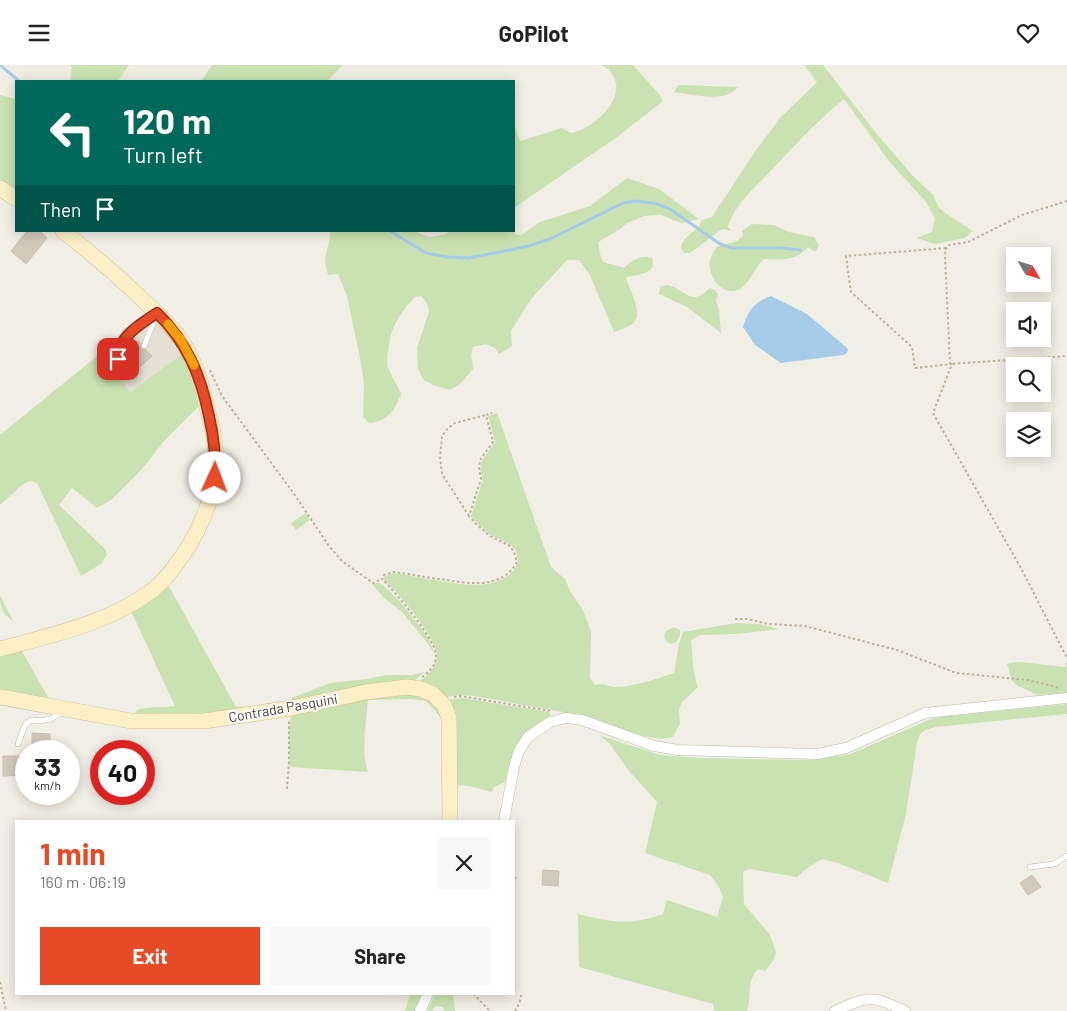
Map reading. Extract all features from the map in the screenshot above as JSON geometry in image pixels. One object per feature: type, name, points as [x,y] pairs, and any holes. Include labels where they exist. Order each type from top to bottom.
[{"type":"street","points":[[0,188],[15,198]]},
{"type":"street","points":[[0,649],[72,629],[93,621],[134,602],[155,589],[170,573],[186,549],[212,496],[216,461],[215,443],[205,396],[191,357],[181,340],[157,313],[104,264],[65,232]]},
{"type":"street","name":"Contrada Pasquini","points":[[0,697],[131,721],[168,722],[204,721],[290,708],[366,692],[411,687],[433,694],[440,700]]},
{"type":"street","points":[[504,820],[514,767],[528,737],[550,722],[566,718],[582,719],[654,746],[678,750],[817,754],[846,748],[925,713],[1065,695]]},
{"type":"street","points":[[440,700],[449,718],[450,820]]},
{"type":"street","points":[[420,1011],[428,995]]},
{"type":"street","points":[[835,1011],[871,998],[905,1011]]},
{"type":"lane","points":[[144,346],[157,313]]},
{"type":"lane","points":[[125,370],[118,359],[118,350],[134,329],[157,313]]},
{"type":"lane","points":[[20,740],[25,725],[31,720],[48,721],[56,717],[63,709]]},
{"type":"lane","points":[[1030,867],[1054,865],[1067,856]]},
{"type":"path","points":[[1067,201],[1022,215],[968,242],[949,245],[946,248],[846,257],[851,292],[912,347],[915,367],[1067,356]]},
{"type":"path","points":[[946,248],[950,364],[952,364]]},
{"type":"path","points":[[952,364],[933,413],[1022,570],[1067,658]]},
{"type":"path","points":[[209,366],[222,396],[342,561],[373,583],[382,579],[384,575],[394,572],[474,584],[488,583],[503,577],[513,569],[517,562],[514,552],[510,546],[490,536],[469,516],[442,473],[440,459],[442,436],[448,428],[455,423],[492,413]]},
{"type":"path","points":[[469,516],[481,479],[480,460],[493,442],[486,415]]},
{"type":"path","points":[[382,579],[430,639],[436,655],[433,666],[411,687]]},
{"type":"path","points":[[735,619],[805,627],[897,650],[956,673],[1028,680],[1058,687],[1065,695]]},
{"type":"path","points":[[440,700],[460,696],[559,712],[566,718]]},
{"type":"path","points":[[287,789],[290,763],[288,727],[290,708]]},
{"type":"path","points":[[515,880],[516,875]]},
{"type":"path","points":[[0,982],[6,1011]]},
{"type":"path","points":[[515,1011],[522,993]]},
{"type":"path","points":[[474,995],[490,1011]]},
{"type":"shaded area","points":[[152,311],[186,351],[130,392],[102,352]]},
{"type":"green space","points":[[70,65],[129,65],[119,80],[70,80],[72,67]]},
{"type":"green space","points":[[212,65],[343,65],[328,80],[202,80]]},
{"type":"green space","points":[[602,65],[633,65],[663,101],[617,137],[515,207],[515,127],[520,141],[562,128],[571,133],[590,125],[599,119],[613,101],[616,92],[616,82],[611,72]]},
{"type":"green space","points":[[804,65],[823,65],[876,133],[913,176],[933,195],[939,208],[973,231],[965,238],[935,244],[917,238],[932,232],[935,218],[926,202],[889,161],[844,99],[804,135],[744,199],[734,212],[728,227],[732,231],[722,229],[690,253],[684,253],[681,248],[682,243],[702,220],[712,217],[754,153],[780,118],[817,82]]},
{"type":"green space","points":[[678,85],[738,87],[725,95],[708,97],[674,92]]},
{"type":"green space","points":[[0,95],[15,99],[15,188],[0,179]]},
{"type":"green space","points":[[627,178],[659,189],[699,219],[681,223],[661,215],[644,216],[627,223],[598,242],[602,260],[607,263],[624,268],[637,259],[644,257],[652,258],[653,263],[649,271],[626,277],[637,308],[636,320],[632,324],[614,332],[590,275],[579,260],[567,260],[531,299],[511,331],[512,346],[499,354],[495,348],[486,344],[473,347],[471,355],[473,369],[460,384],[450,390],[424,380],[418,369],[417,348],[429,312],[427,303],[421,296],[415,297],[396,322],[389,343],[387,365],[401,394],[399,400],[393,410],[381,420],[369,423],[363,417],[364,382],[347,296],[338,274],[328,275],[326,267],[325,261],[330,232],[416,232],[430,237],[449,232],[514,232],[516,235],[523,234],[540,222],[590,206]]},
{"type":"green space","points":[[752,224],[774,225],[789,232],[814,237],[819,245],[815,252],[808,247],[804,252],[793,257],[764,259],[744,286],[734,291],[728,291],[718,284],[711,273],[711,256],[717,247],[737,241],[743,236],[742,231]]},
{"type":"green space","points":[[667,285],[693,297],[698,297],[710,288],[715,290],[718,294],[716,302],[719,309],[721,333],[687,307],[659,294],[660,287]]},
{"type":"green space","points":[[186,351],[202,403],[164,441],[142,469],[111,500],[97,508],[72,488],[59,505],[104,548],[107,555],[101,564],[81,576],[37,483],[30,481],[23,484],[0,505],[0,435],[102,352],[130,392]]},
{"type":"green space","points":[[497,413],[551,567],[565,579],[571,593],[583,610],[591,632],[590,678],[595,685],[627,686],[674,673],[683,632],[737,623],[759,624],[779,629],[735,634],[701,635],[691,640],[698,687],[682,702],[679,710],[680,724],[673,737],[655,738],[563,712],[473,696],[458,695],[445,697],[415,685],[430,672],[435,664],[437,655],[435,647],[415,615],[383,579],[385,576],[394,573],[450,583],[484,584],[503,579],[518,563],[516,551],[511,545],[491,535],[471,516],[483,480],[480,469],[482,460],[495,442],[488,416]]},
{"type":"green space","points":[[306,513],[310,520],[296,530],[291,523]]},
{"type":"green space","points":[[167,583],[236,707],[287,700],[330,683],[386,675],[412,675],[425,672],[410,684],[211,716],[134,715],[137,710],[175,706],[130,609]]},
{"type":"green space","points":[[378,583],[383,585],[413,617],[429,640],[435,655],[402,612],[383,597],[372,584]]},
{"type":"green space","points":[[0,595],[13,621],[2,610]]},
{"type":"green space","points":[[674,627],[680,630],[680,636],[676,642],[670,644],[664,636],[666,631]]},
{"type":"green space","points":[[20,648],[52,704],[0,695],[0,655]]},
{"type":"green space","points":[[1015,662],[1066,667],[1065,663],[1067,663],[1067,693],[1038,695],[1018,686],[1012,681],[1007,664]]},
{"type":"green space","points":[[405,694],[423,697],[433,703],[440,712],[441,718],[426,701],[411,699],[368,700],[364,746],[368,772],[290,767],[289,736],[291,713],[329,704]]},
{"type":"green space","points":[[463,698],[549,712],[551,715],[527,736],[511,762],[505,782],[494,787],[492,792],[469,786],[453,785],[445,700]]},
{"type":"green space","points":[[1067,704],[1067,714],[936,727],[925,730],[920,734],[917,742],[906,814],[888,883],[838,863],[822,859],[797,877],[749,869],[743,872],[744,904],[770,935],[776,952],[773,961],[765,971],[758,969],[754,974],[747,1011],[714,1011],[713,1004],[579,967],[578,914],[610,921],[641,920],[663,914],[667,900],[717,917],[723,897],[719,887],[710,875],[645,853],[657,802],[629,771],[610,744],[599,735],[660,755],[697,758],[811,760],[850,754],[931,719],[940,717]]},
{"type":"green space","points":[[410,995],[423,995],[415,1011],[405,1011]]},
{"type":"green space","points":[[435,995],[453,995],[455,1011],[444,1011],[443,1007],[435,1006],[432,1011],[427,1011]]},
{"type":"water","points":[[771,296],[807,314],[846,347],[847,353],[781,363],[755,345],[743,327],[752,307]]},
{"type":"building","points":[[26,232],[41,232],[47,238],[26,264],[11,251]]},
{"type":"building","points":[[138,341],[141,349],[146,350],[152,356],[135,371],[122,355]]},
{"type":"building","points":[[32,733],[50,734],[50,740],[32,740]]},
{"type":"building","points":[[3,756],[15,756],[15,775],[3,776]]},
{"type":"building","points":[[543,870],[559,871],[558,886],[542,885]]},
{"type":"building","points":[[1032,875],[1041,887],[1028,895],[1020,883]]},
{"type":"waterway","points":[[0,65],[18,80]]},
{"type":"waterway","points":[[392,232],[426,253],[447,257],[469,258],[529,246],[552,238],[623,203],[635,201],[654,203],[670,209],[720,244],[732,248],[800,250]]},
{"type":"slow traffic","points":[[168,324],[181,340],[194,365]]},
{"type":"route","points":[[118,359],[118,350],[122,343],[134,329],[157,313],[181,340],[191,357],[205,396],[215,443],[215,478]]}]
